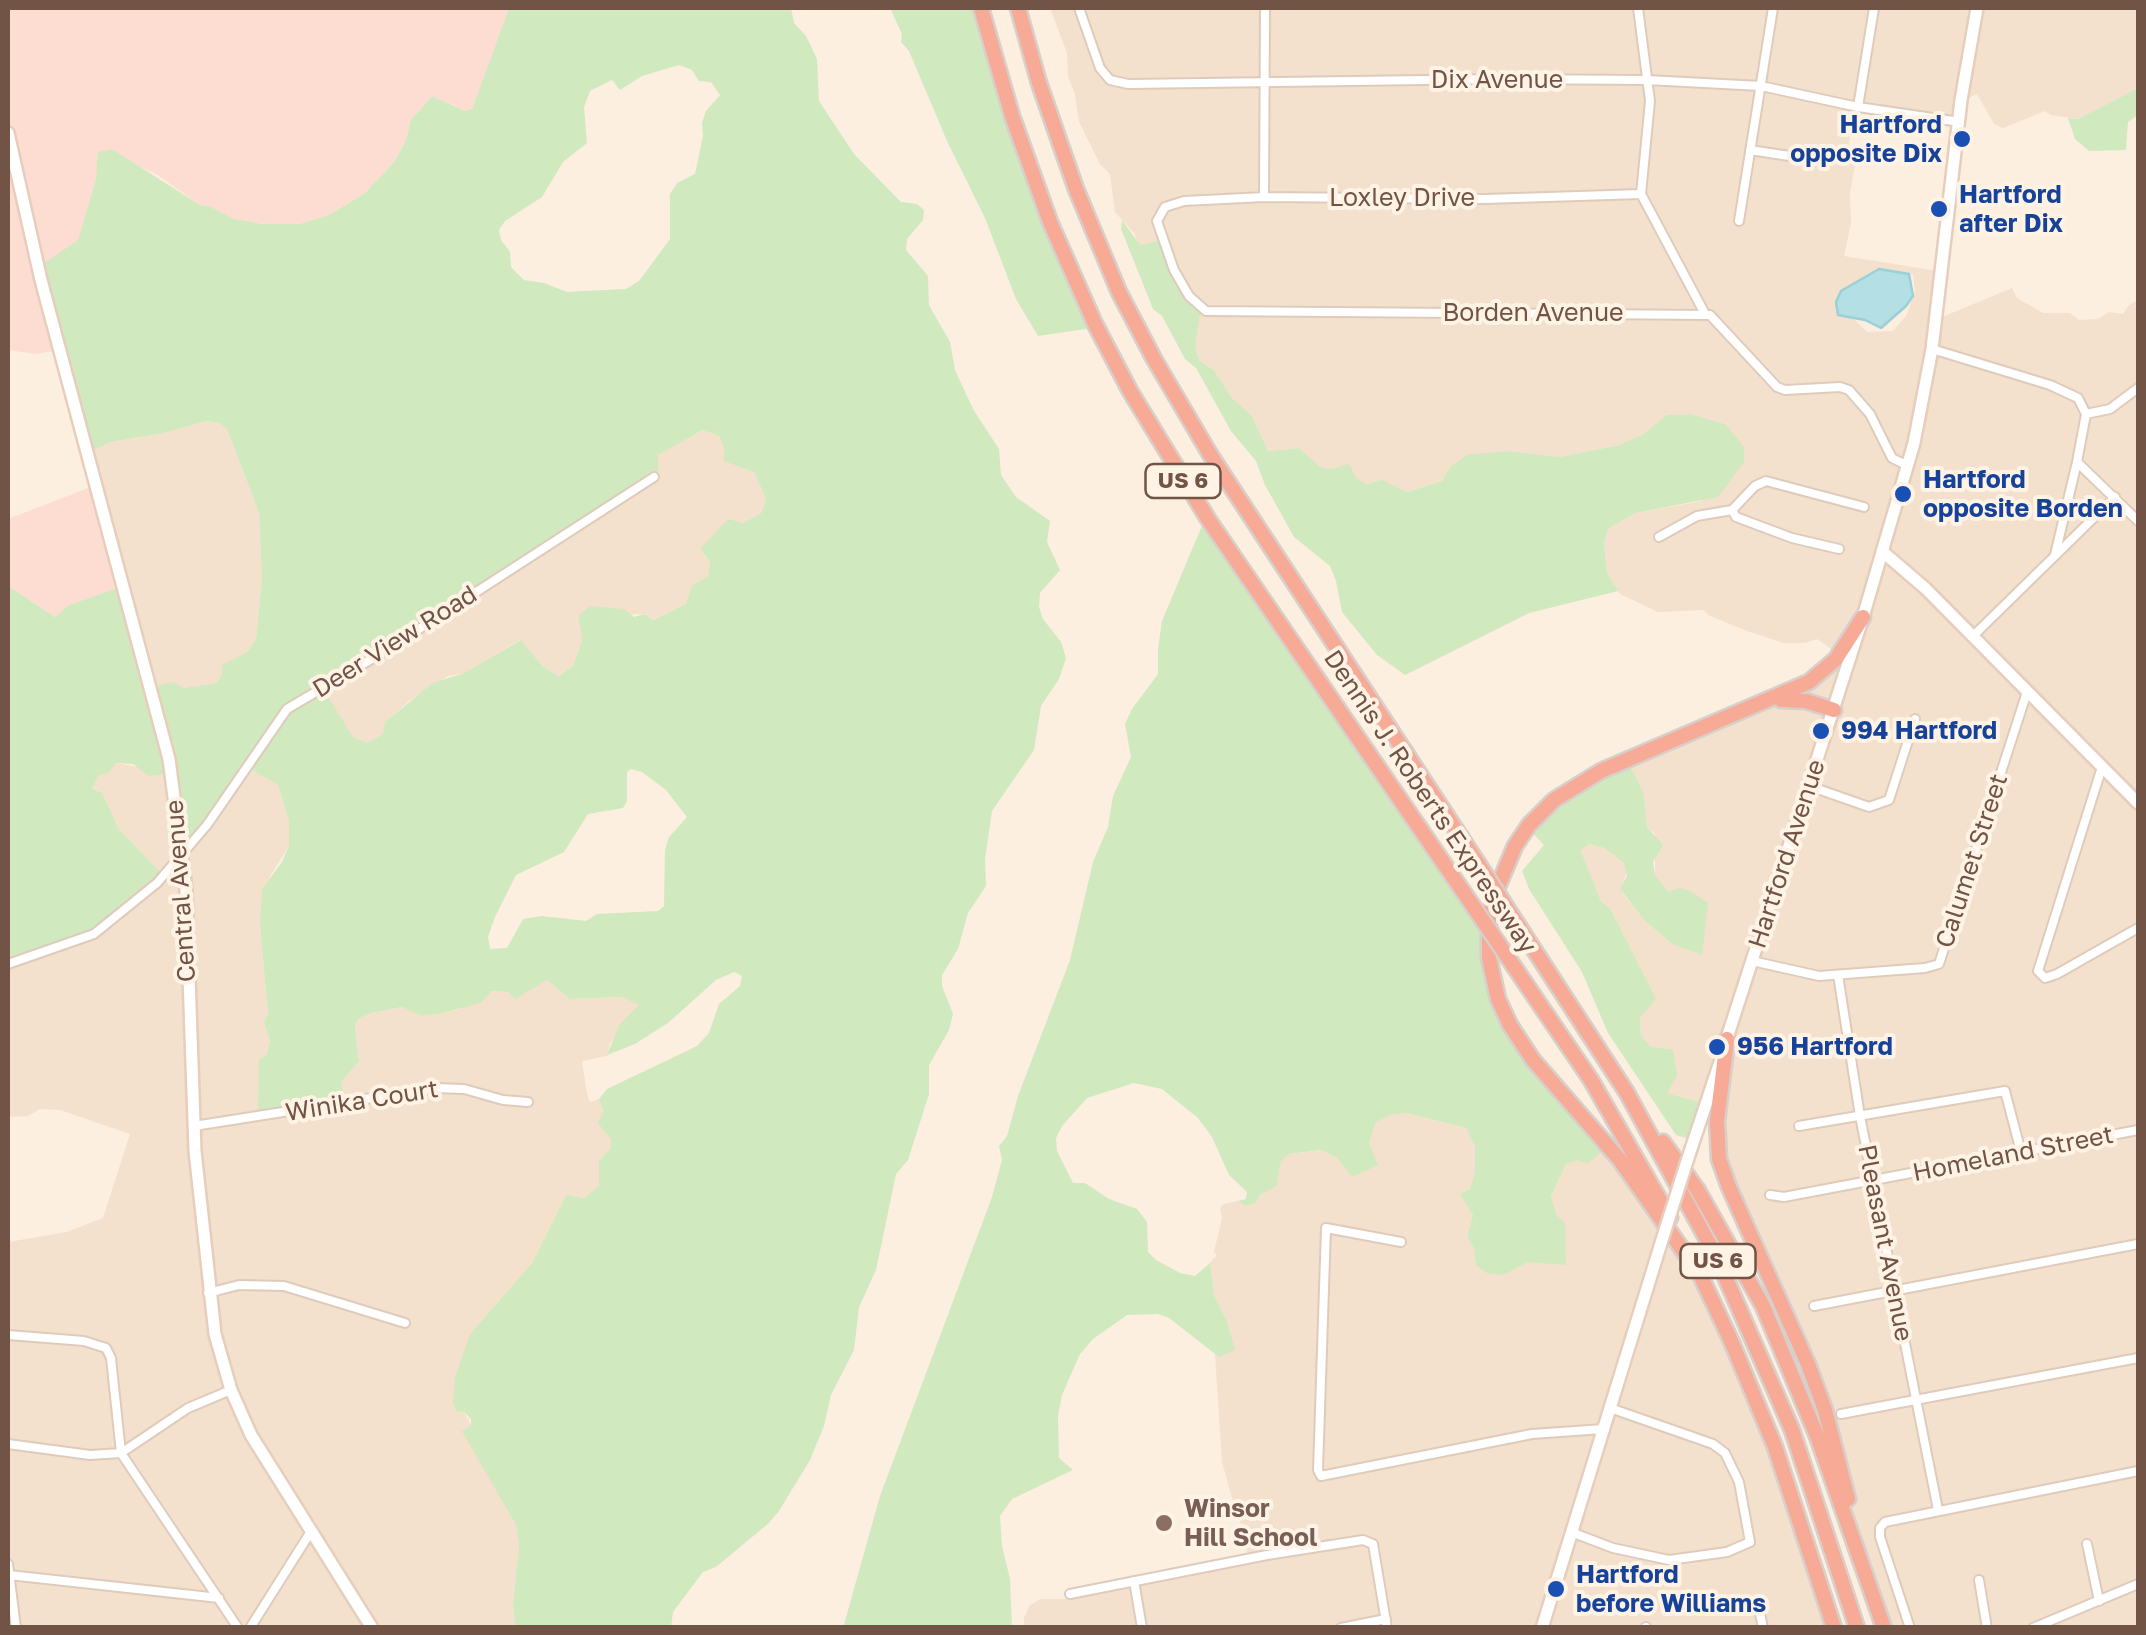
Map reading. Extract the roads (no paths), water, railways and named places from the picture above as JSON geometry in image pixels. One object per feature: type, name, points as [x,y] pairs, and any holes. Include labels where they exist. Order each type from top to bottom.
[{"type":"highway","name":"Dennis J. Roberts Expressway","points":[[981,8],[1012,116],[1043,204],[1079,291],[1130,391],[1188,488],[1516,968],[1620,1128],[1700,1276],[1774,1447],[1834,1628]]},
{"type":"highway","name":"Dennis J. Roberts Expressway","points":[[1018,8],[1076,189],[1112,275],[1154,359],[1211,456],[1626,1094],[1700,1224],[1764,1360],[1805,1465],[1858,1628]]},
{"type":"highway","points":[[1700,1276],[1620,1160],[1516,1036],[1494,985],[1488,946],[1498,882],[1508,857],[1529,825],[1554,800],[1613,765],[1800,687],[1823,672],[1842,652],[1859,610]]},
{"type":"highway","points":[[1758,705],[1790,699],[1834,710]]},
{"type":"highway","points":[[1727,1040],[1717,1127],[1719,1159],[1817,1387],[1884,1628]]},
{"type":"highway","points":[[1626,1094],[1696,1189],[1754,1287],[1817,1436],[1864,1563]]},
{"type":"main road","name":"Hartford Avenue","points":[[1542,1628],[1688,1158],[1834,710],[1859,610],[1883,552],[1908,466],[1932,349],[1961,100],[1978,8]]},
{"type":"main road","name":"Central Avenue","points":[[8,133],[41,280],[169,760],[182,856],[194,1126],[208,1293],[218,1347],[251,1434],[372,1628]]},
{"type":"main road","points":[[1883,552],[1917,579],[2138,802]]},
{"type":"street","name":"Dix Avenue","points":[[1079,8],[1094,53],[1110,80],[1128,84],[1647,80],[1761,86],[1858,107],[1960,122]]},
{"type":"street","points":[[1264,197],[1265,8]]},
{"type":"street","points":[[1638,8],[1650,120],[1640,194],[1705,314],[1716,320],[1777,387],[1849,390],[1870,414],[1892,458],[1908,466]]},
{"type":"street","points":[[1739,221],[1774,8]]},
{"type":"street","points":[[1858,107],[1874,8]]},
{"type":"street","points":[[1750,150],[1796,157]]},
{"type":"street","name":"Loxley Drive","points":[[1165,207],[1184,201],[1264,197],[1485,199],[1640,194]]},
{"type":"street","name":"Borden Avenue","points":[[1165,207],[1157,221],[1159,236],[1189,296],[1206,311],[1705,314]]},
{"type":"street","points":[[1932,349],[2050,384],[2078,398],[2086,414],[2055,555]]},
{"type":"street","points":[[2086,414],[2110,410],[2138,388]]},
{"type":"street","points":[[2077,462],[2138,521]]},
{"type":"street","name":"Deer View Road","points":[[8,964],[78,940],[111,923],[182,856],[288,709],[654,477]]},
{"type":"street","points":[[1659,537],[1697,516],[1732,510],[1755,486],[1766,481],[1864,507]]},
{"type":"street","points":[[1972,637],[2115,497]]},
{"type":"street","points":[[1732,510],[1736,518],[1792,538],[1839,549]]},
{"type":"street","name":"Calumet Street","points":[[1752,960],[1805,975],[1838,976],[1939,964],[2027,692]]},
{"type":"street","points":[[1809,786],[1869,806],[1888,800],[1915,718]]},
{"type":"street","points":[[2102,766],[2038,971],[2045,978],[2058,974],[2138,928]]},
{"type":"street","name":"Pleasant Avenue","points":[[1838,976],[1860,1116],[1938,1510]]},
{"type":"street","name":"Winika Court","points":[[194,1126],[435,1088],[464,1089],[503,1100],[528,1102]]},
{"type":"street","points":[[1799,1126],[2006,1091],[2021,1152]]},
{"type":"street","name":"Homeland Street","points":[[1770,1195],[1784,1198],[2138,1130]]},
{"type":"street","points":[[1401,1242],[1326,1228],[1320,1476],[1532,1434],[1603,1429]]},
{"type":"street","points":[[1814,1306],[2138,1244]]},
{"type":"street","points":[[208,1293],[239,1285],[284,1286],[405,1323]]},
{"type":"street","points":[[8,1335],[84,1340],[106,1348],[111,1358],[121,1453],[238,1628]]},
{"type":"street","points":[[1841,1414],[2138,1358]]},
{"type":"street","points":[[8,1444],[90,1454],[121,1453],[188,1408],[232,1390]]},
{"type":"street","points":[[1571,1532],[1614,1548],[1669,1560],[1726,1552],[1748,1544],[1750,1536],[1739,1482],[1725,1453],[1712,1444],[1610,1408]]},
{"type":"street","points":[[1910,1628],[1880,1537],[1885,1522],[2138,1472]]},
{"type":"street","points":[[250,1628],[310,1533]]},
{"type":"street","points":[[1070,1594],[1266,1554],[1370,1542],[1386,1623],[1340,1628]]},
{"type":"street","points":[[2087,1544],[2099,1601]]},
{"type":"street","points":[[8,1564],[16,1628]]},
{"type":"street","points":[[9,1574],[219,1598]]},
{"type":"street","points":[[1978,1580],[1986,1628]]},
{"type":"street","points":[[1134,1581],[1142,1628]]},
{"type":"street","points":[[2033,1628],[2138,1584]]},
{"type":"street","points":[[1760,1614],[1763,1628]]},
{"type":"water","points":[[1879,269],[1909,274],[1913,296],[1906,306],[1881,328],[1865,320],[1838,315],[1836,302],[1841,291]]},
{"type":"place","name":"Hartford opposite Dix","points":[[1962,139]]},
{"type":"place","name":"Hartford after Dix","points":[[1939,209]]},
{"type":"place","name":"Hartford opposite Borden","points":[[1903,494]]},
{"type":"place","name":"994 Hartford","points":[[1821,731]]},
{"type":"place","name":"956 Hartford","points":[[1717,1047]]},
{"type":"place","name":"Winsor Hill School","points":[[1164,1523]]},
{"type":"place","name":"Hartford before Williams","points":[[1556,1589]]}]
